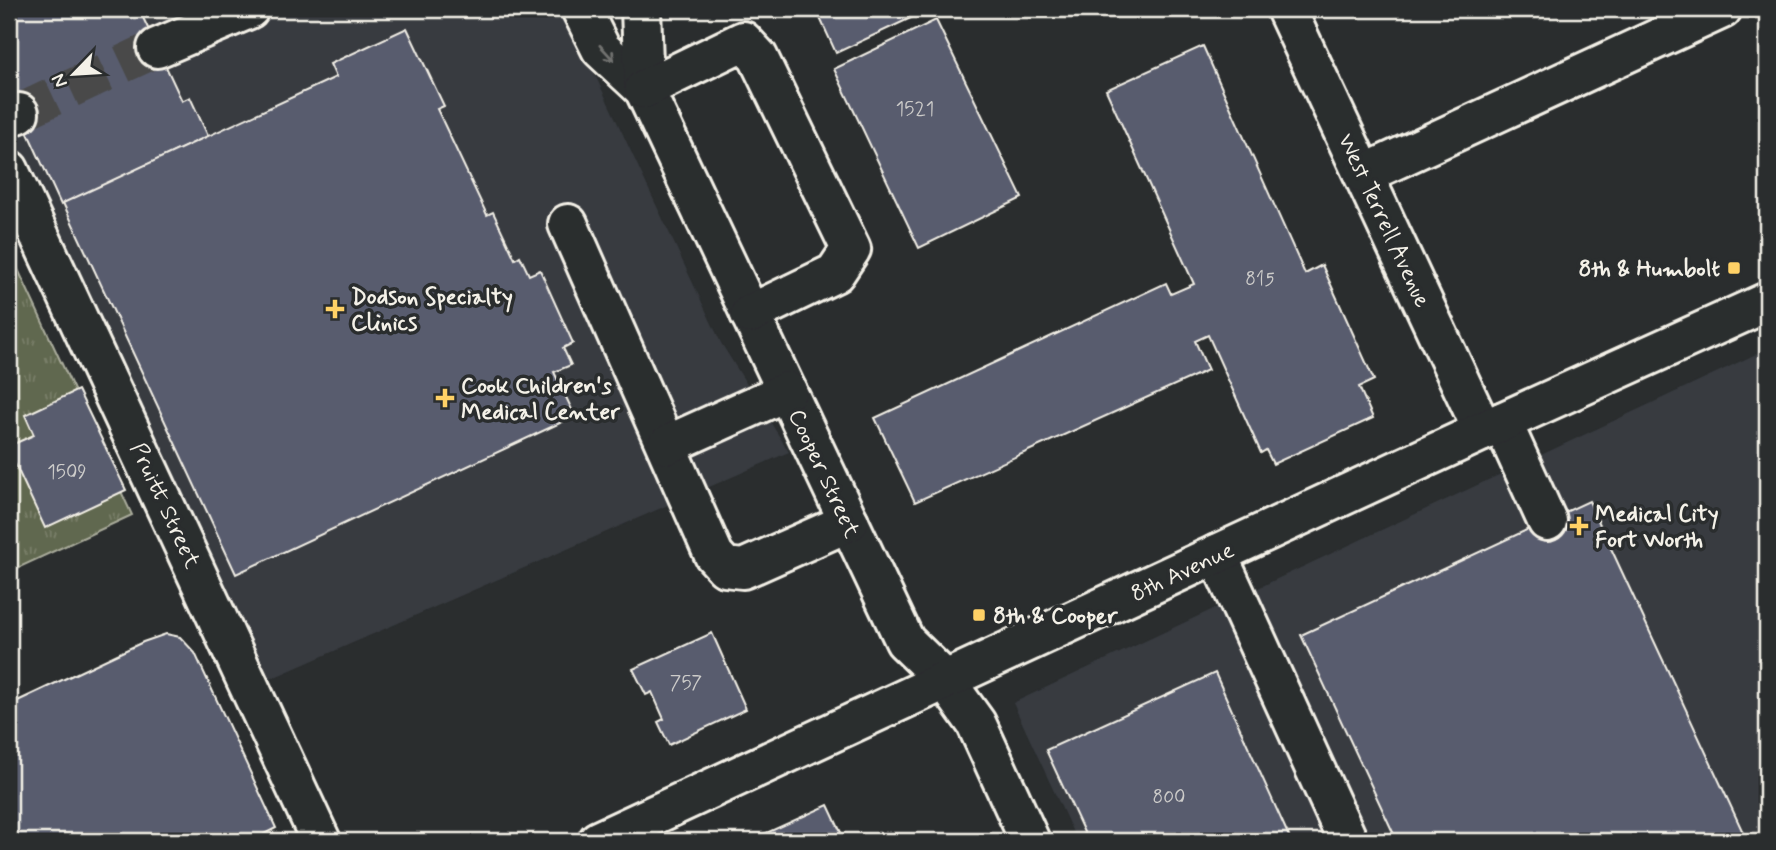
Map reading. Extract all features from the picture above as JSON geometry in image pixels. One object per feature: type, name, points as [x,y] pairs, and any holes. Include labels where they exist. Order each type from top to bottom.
[{"type":"street","points":[[157,48],[250,9]]},
{"type":"street","name":"Cooper Street","points":[[580,9],[601,49],[644,89],[905,641],[945,680],[976,723],[1030,841]]},
{"type":"street","name":"Cooper Street","points":[[641,9],[644,89]]},
{"type":"street","name":"West Terrell Avenue","points":[[1286,9],[1364,174],[1492,426],[1547,521]]},
{"type":"street","points":[[1364,174],[1721,9]]},
{"type":"street","points":[[644,89],[743,41],[758,57],[851,249],[835,273],[750,314]]},
{"type":"street","name":"Pruitt Street","points":[[9,170],[321,841]]},
{"type":"street","points":[[568,224],[714,555],[725,567],[743,569],[849,522]]},
{"type":"street","name":"8th Avenue","points":[[598,841],[1492,426],[1767,302]]},
{"type":"street","points":[[667,444],[787,391]]},
{"type":"street","points":[[1217,554],[1348,841]]},
{"type":"shaded area","name":"Cook Children's Medical Center","points":[[9,9],[564,9],[721,343],[789,452],[268,680],[9,134]]},
{"type":"shaded area","name":"Medical City Fort Worth","points":[[1767,349],[1767,841],[1077,841],[1013,703]]},
{"type":"green space","points":[[9,250],[132,515],[9,572]]},
{"type":"building","points":[[9,9],[139,9],[182,101],[190,97],[208,136],[61,205],[9,92]]},
{"type":"building","points":[[841,9],[930,9],[836,53],[820,18]]},
{"type":"building","points":[[936,20],[1022,198],[919,248],[834,69]]},
{"type":"building","name":"Dodson Specialty Clinics","points":[[407,28],[444,106],[437,109],[487,215],[493,212],[515,259],[520,256],[529,275],[540,270],[573,343],[563,348],[571,365],[554,372],[575,416],[236,574],[63,203],[336,77],[330,64]]},
{"type":"building","points":[[1203,46],[1305,274],[1322,265],[1374,380],[1359,387],[1373,418],[1273,464],[1266,450],[1261,453],[1208,335],[1195,341],[1208,370],[915,502],[875,418],[1166,283],[1171,294],[1194,284],[1106,90]]},
{"type":"building","points":[[78,390],[126,490],[45,528],[9,446],[34,435],[25,415]]},
{"type":"building","points":[[1589,501],[1747,841],[1397,841],[1301,635]]},
{"type":"building","points":[[712,633],[746,709],[669,745],[658,722],[664,719],[652,692],[646,695],[633,669]]},
{"type":"building","points":[[166,634],[180,637],[195,653],[276,828],[264,834],[261,841],[9,841],[9,705],[143,642]]},
{"type":"building","points":[[1215,673],[1291,841],[1088,841],[1046,750]]},
{"type":"building","points":[[828,805],[845,841],[749,841]]},
{"type":"tunnel","points":[[19,113],[157,48]]},
{"type":"place","name":"8th & Humbolt","points":[[1734,268]]},
{"type":"place","name":"Dodson Specialty Clinics","points":[[335,309]]},
{"type":"place","name":"Cook Children's Medical Center","points":[[445,398]]},
{"type":"place","name":"Medical City Fort Worth","points":[[1579,526]]},
{"type":"place","name":"8th & Cooper","points":[[979,615]]}]
